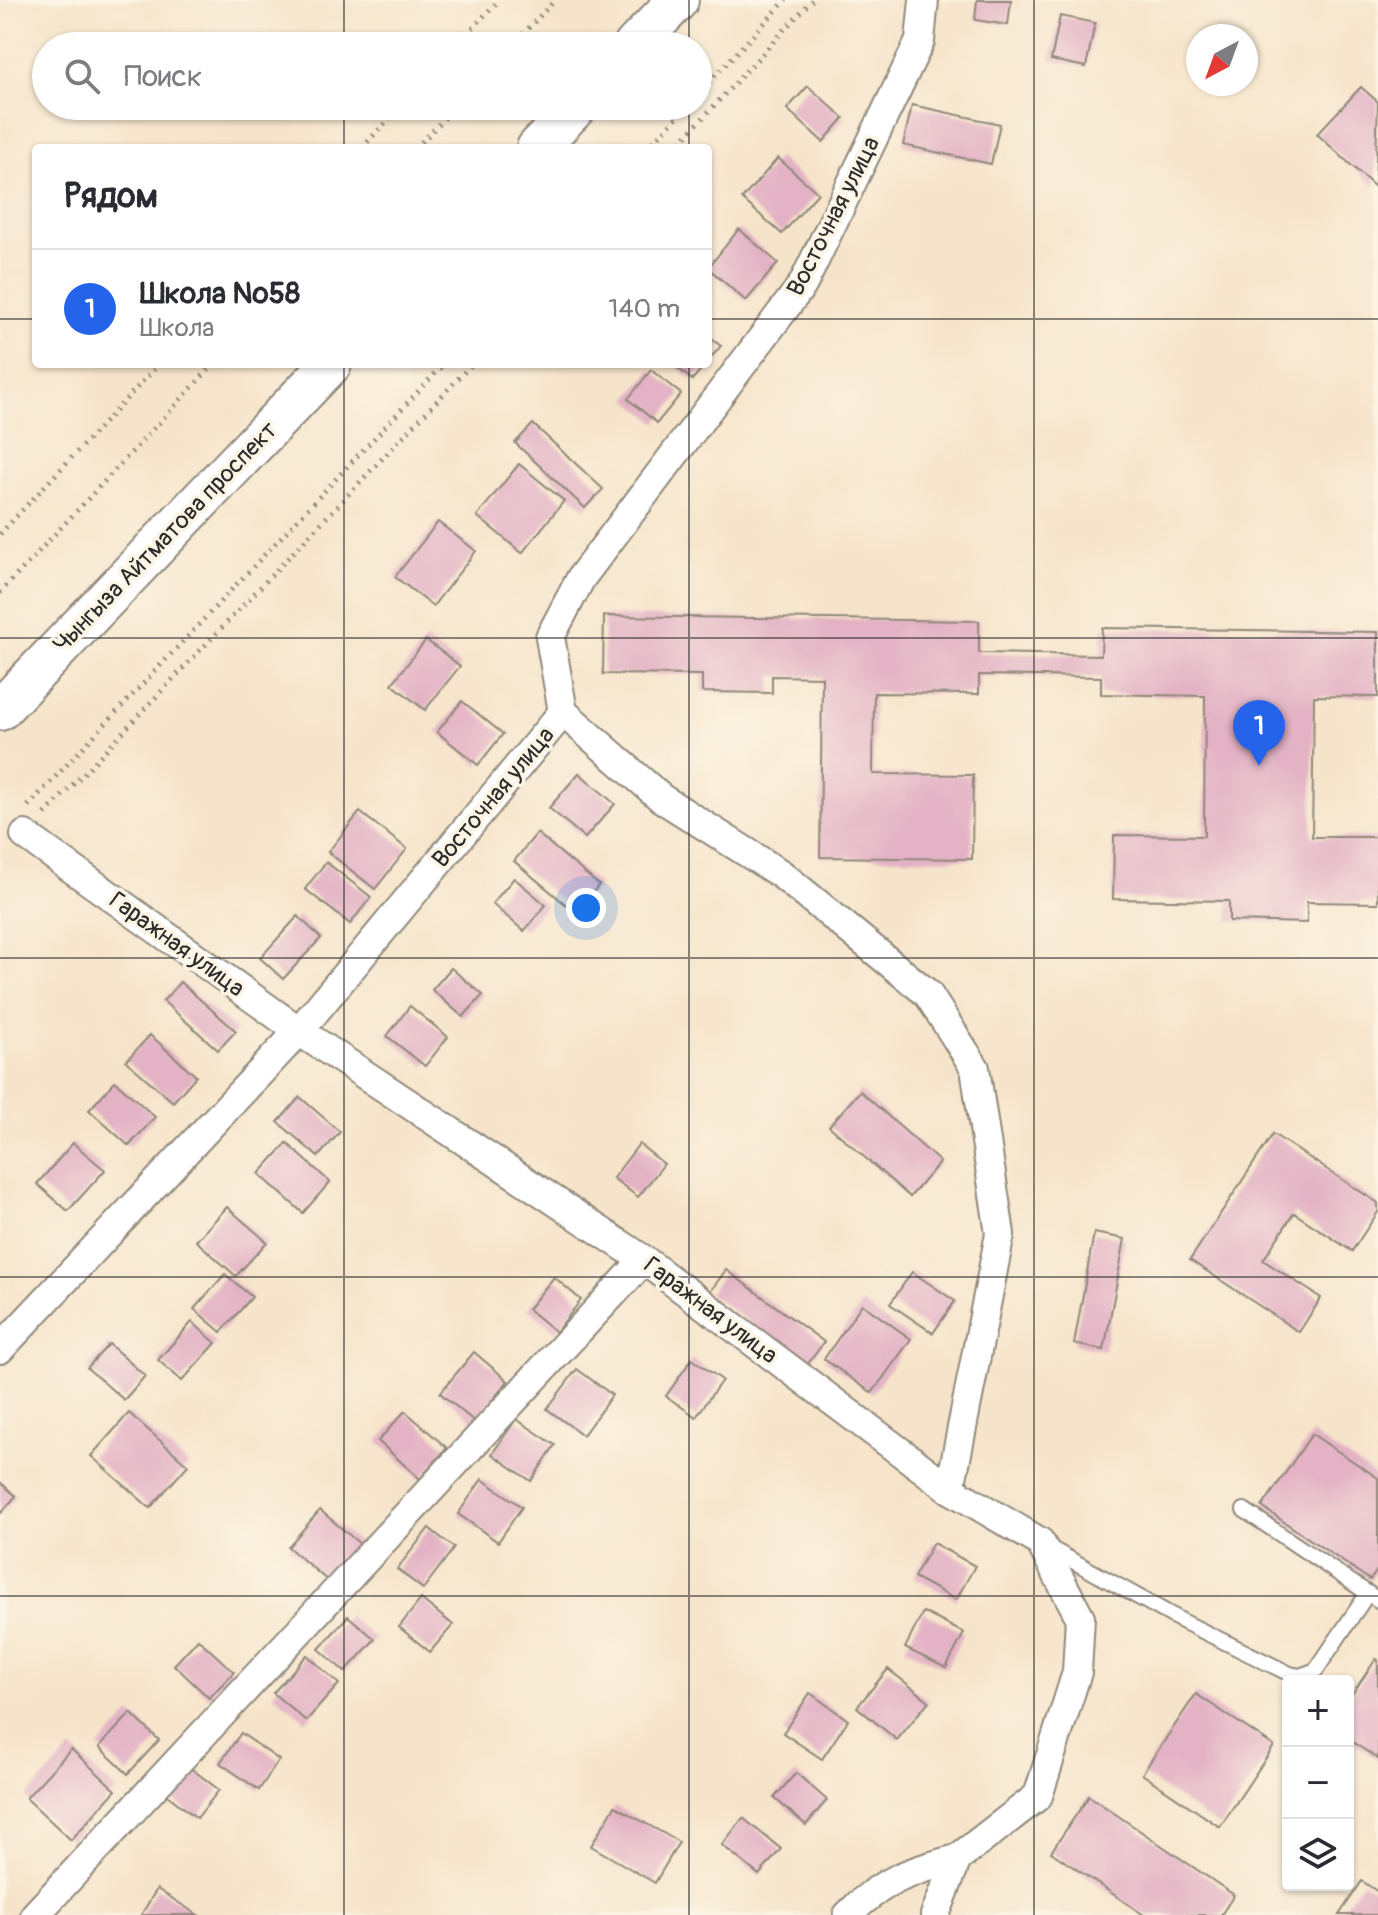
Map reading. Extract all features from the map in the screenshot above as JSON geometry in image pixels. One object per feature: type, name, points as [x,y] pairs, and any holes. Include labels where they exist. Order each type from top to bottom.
[{"type":"main road","points":[[647,32],[678,0]]},
{"type":"main road","points":[[541,144],[564,120]]},
{"type":"main road","name":"Чынгыза Айтматова проспект","points":[[0,710],[327,368]]},
{"type":"street","name":"Восточная улица","points":[[0,1349],[299,1031],[563,712],[550,637],[581,578],[803,284],[920,41],[924,0]]},
{"type":"street","points":[[563,712],[661,798],[781,874],[928,994],[975,1068],[1000,1234],[950,1489]]},
{"type":"street","name":"Гаражная улица","points":[[23,823],[299,1031],[644,1260],[950,1489],[1040,1542]]},
{"type":"street","points":[[35,1915],[644,1260]]},
{"type":"street","points":[[848,1915],[869,1893],[904,1873],[957,1859],[1038,1796],[1077,1672],[1080,1617],[1040,1542]]},
{"type":"street","points":[[935,1915],[957,1859]]},
{"type":"lane","points":[[1040,1542],[1180,1620],[1290,1674],[1300,1676],[1316,1670],[1373,1597],[1244,1510]]},
{"type":"path","points":[[469,32],[499,0]]},
{"type":"path","points":[[525,32],[555,0]]},
{"type":"path","points":[[712,79],[786,0]]},
{"type":"path","points":[[712,108],[812,0]]},
{"type":"path","points":[[366,144],[388,120]]},
{"type":"path","points":[[420,144],[443,120]]},
{"type":"path","points":[[652,144],[674,120]]},
{"type":"path","points":[[679,144],[701,120]]},
{"type":"path","points":[[0,534],[155,368]]},
{"type":"path","points":[[0,593],[210,368]]},
{"type":"path","points":[[23,823],[440,368]]},
{"type":"path","points":[[23,823],[468,368]]},
{"type":"building","points":[[977,0],[1011,0],[1008,25],[975,20]]},
{"type":"building","points":[[1060,16],[1095,23],[1086,67],[1051,60]]},
{"type":"building","points":[[808,86],[844,118],[823,142],[787,109]]},
{"type":"building","points":[[1361,87],[1378,102],[1375,187],[1317,134]]},
{"type":"building","points":[[912,105],[1000,124],[991,164],[903,145]]},
{"type":"building","points":[[778,158],[818,193],[782,234],[742,199]]},
{"type":"building","points":[[739,229],[778,263],[746,301],[712,271],[712,263]]},
{"type":"building","points":[[712,339],[721,346],[712,356]]},
{"type":"building","points":[[678,368],[702,368],[692,380]]},
{"type":"building","points":[[651,370],[681,394],[657,423],[628,399]]},
{"type":"building","points":[[533,424],[603,489],[585,508],[515,443]]},
{"type":"building","points":[[519,464],[564,501],[522,553],[477,516]]},
{"type":"building","points":[[438,522],[476,551],[433,606],[395,577]]},
{"type":"building","points":[[604,616],[979,621],[979,653],[1101,655],[1102,628],[1378,632],[1378,697],[1314,696],[1312,837],[1378,837],[1378,903],[1307,902],[1307,923],[1229,921],[1229,901],[1113,899],[1114,835],[1204,836],[1205,696],[1101,694],[1101,677],[979,675],[979,694],[874,693],[873,774],[973,775],[972,859],[820,857],[822,677],[772,676],[772,693],[702,692],[702,675],[603,674]]},
{"type":"building","points":[[426,640],[460,666],[425,710],[392,684]]},
{"type":"building","points":[[462,701],[503,734],[478,765],[437,732]]},
{"type":"building","points":[[579,773],[615,804],[585,838],[549,808]]},
{"type":"building","points":[[360,812],[407,849],[375,889],[328,852]]},
{"type":"building","points":[[537,833],[599,885],[576,913],[514,861]]},
{"type":"building","points":[[326,862],[371,897],[350,924],[305,889]]},
{"type":"building","points":[[514,878],[546,905],[524,931],[492,904]]},
{"type":"building","points":[[298,916],[321,938],[283,979],[260,958]]},
{"type":"building","points":[[451,968],[483,995],[463,1017],[432,990]]},
{"type":"building","points":[[180,982],[236,1031],[218,1050],[163,1001]]},
{"type":"building","points":[[410,1006],[448,1037],[425,1066],[387,1036]]},
{"type":"building","points":[[150,1035],[196,1076],[173,1102],[126,1061]]},
{"type":"building","points":[[115,1081],[155,1117],[129,1146],[89,1110]]},
{"type":"building","points":[[860,1091],[940,1162],[910,1197],[829,1126]]},
{"type":"building","points":[[300,1097],[340,1132],[318,1157],[278,1122]]},
{"type":"building","points":[[1273,1134],[1378,1203],[1378,1212],[1352,1251],[1294,1213],[1263,1260],[1321,1298],[1299,1332],[1190,1260]]},
{"type":"building","points":[[73,1143],[105,1170],[68,1211],[37,1184]]},
{"type":"building","points":[[287,1143],[330,1182],[303,1213],[259,1174]]},
{"type":"building","points":[[639,1144],[664,1164],[638,1197],[613,1178]]},
{"type":"building","points":[[227,1207],[267,1242],[236,1276],[196,1241]]},
{"type":"building","points":[[1094,1233],[1125,1239],[1104,1350],[1074,1344]]},
{"type":"building","points":[[726,1270],[824,1342],[807,1365],[709,1293]]},
{"type":"building","points":[[912,1272],[955,1301],[933,1333],[890,1304]]},
{"type":"building","points":[[225,1274],[252,1297],[221,1332],[194,1309]]},
{"type":"building","points":[[554,1277],[581,1300],[556,1332],[528,1309]]},
{"type":"building","points":[[862,1304],[911,1339],[872,1393],[824,1359]]},
{"type":"building","points":[[192,1322],[216,1343],[182,1381],[158,1360]]},
{"type":"building","points":[[109,1344],[145,1376],[124,1400],[87,1368]]},
{"type":"building","points":[[474,1352],[508,1381],[475,1422],[440,1393]]},
{"type":"building","points":[[692,1359],[722,1380],[696,1417],[666,1396]]},
{"type":"building","points":[[577,1369],[612,1395],[583,1435],[547,1409]]},
{"type":"building","points":[[405,1411],[447,1448],[420,1479],[378,1441]]},
{"type":"building","points":[[129,1413],[188,1465],[150,1508],[91,1456]]},
{"type":"building","points":[[516,1419],[555,1445],[531,1481],[492,1454]]},
{"type":"building","points":[[1312,1434],[1378,1478],[1378,1569],[1370,1580],[1262,1507]]},
{"type":"building","points":[[482,1479],[522,1507],[498,1542],[458,1514]]},
{"type":"building","points":[[0,1482],[16,1496],[0,1514]]},
{"type":"building","points":[[320,1510],[360,1544],[328,1581],[288,1547]]},
{"type":"building","points":[[429,1528],[454,1548],[423,1589],[397,1569]]},
{"type":"building","points":[[933,1543],[975,1566],[956,1600],[914,1577]]},
{"type":"building","points":[[421,1599],[453,1625],[430,1652],[399,1627]]},
{"type":"building","points":[[923,1612],[964,1633],[946,1668],[905,1648]]},
{"type":"building","points":[[348,1616],[375,1639],[345,1672],[319,1649]]},
{"type":"building","points":[[198,1639],[234,1672],[209,1698],[174,1665]]},
{"type":"building","points":[[307,1655],[339,1684],[306,1721],[273,1693]]},
{"type":"building","points":[[1378,1660],[1378,1759],[1354,1743],[1354,1691]]},
{"type":"building","points":[[888,1669],[929,1701],[897,1740],[857,1707]]},
{"type":"building","points":[[810,1693],[848,1720],[822,1759],[783,1733]]},
{"type":"building","points":[[1196,1694],[1274,1746],[1220,1827],[1142,1774]]},
{"type":"building","points":[[131,1713],[159,1740],[128,1774],[99,1747]]},
{"type":"building","points":[[241,1733],[279,1760],[259,1790],[220,1763]]},
{"type":"building","points":[[71,1749],[116,1790],[71,1840],[26,1798]]},
{"type":"building","points":[[188,1766],[219,1790],[197,1818],[166,1794]]},
{"type":"building","points":[[796,1773],[827,1800],[806,1825],[774,1798]]},
{"type":"building","points":[[1089,1796],[1234,1895],[1221,1915],[1144,1915],[1051,1852]]},
{"type":"building","points":[[615,1806],[679,1842],[655,1883],[591,1846]]},
{"type":"building","points":[[743,1818],[781,1849],[759,1875],[722,1845]]},
{"type":"building","points":[[1362,1881],[1378,1892],[1378,1915],[1339,1915]]},
{"type":"building","points":[[157,1889],[198,1915],[141,1915]]},
{"type":"place","name":"Школа №58","points":[[1259,766]]}]
